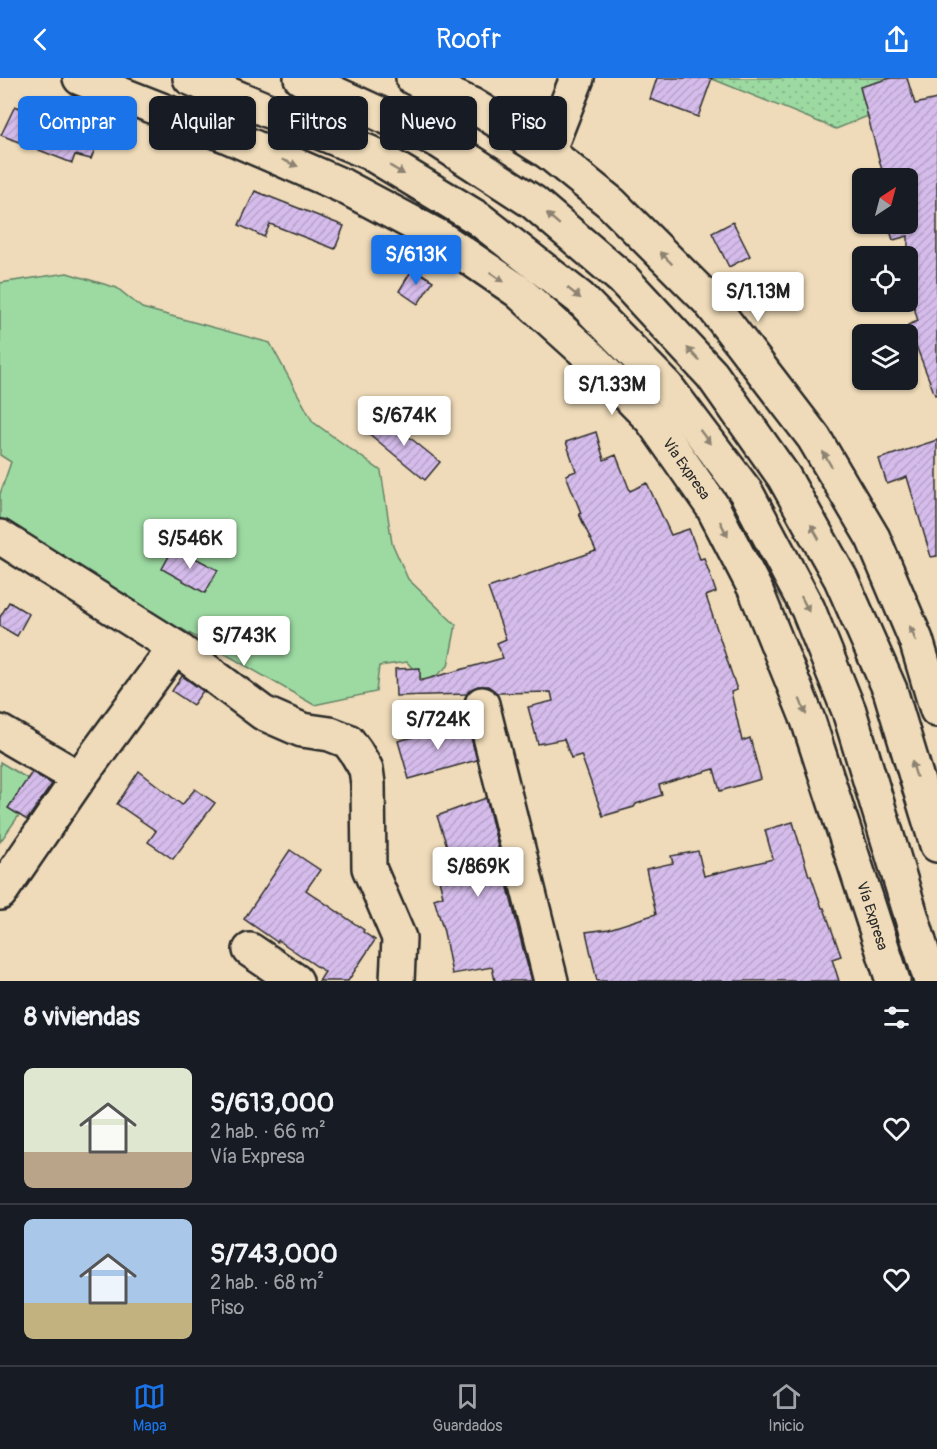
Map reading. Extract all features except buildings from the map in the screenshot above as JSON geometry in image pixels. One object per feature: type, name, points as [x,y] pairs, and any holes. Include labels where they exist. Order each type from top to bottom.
[{"type":"main road","name":"Vía Expresa","points":[[80,78],[228,136],[343,186],[439,237],[518,291],[582,349],[652,420],[712,506],[756,591],[808,720],[893,981]]},
{"type":"main road","points":[[190,78],[370,153],[479,219],[580,298],[666,386],[746,492],[808,609],[849,711],[925,971]]},
{"type":"main road","points":[[301,78],[439,141],[533,202],[623,279],[712,375],[784,477],[841,579],[890,690],[937,845]]},
{"type":"main road","points":[[413,78],[472,105],[548,152],[611,203],[709,302],[814,438],[873,538],[916,640],[937,710]]},
{"type":"main road","points":[[548,152],[577,78]]},
{"type":"main road","points":[[0,537],[175,647],[263,713],[302,730],[330,734],[348,741],[366,768],[369,868],[399,938],[397,981]]},
{"type":"main road","points":[[0,893],[79,778],[175,647]]},
{"type":"main road","points":[[482,704],[551,981]]},
{"type":"main road","points":[[0,732],[79,778]]},
{"type":"main road","points":[[250,950],[296,981]]},
{"type":"green space","points":[[710,78],[897,78],[905,101],[836,129]]},
{"type":"green space","points":[[67,273],[117,288],[142,308],[270,343],[313,422],[381,471],[392,543],[408,579],[456,625],[448,666],[426,684],[407,662],[379,666],[376,692],[314,705],[182,629],[150,619],[0,535],[0,494],[11,462],[0,455],[0,283]]},
{"type":"green space","points":[[0,762],[40,786],[0,842]]}]
